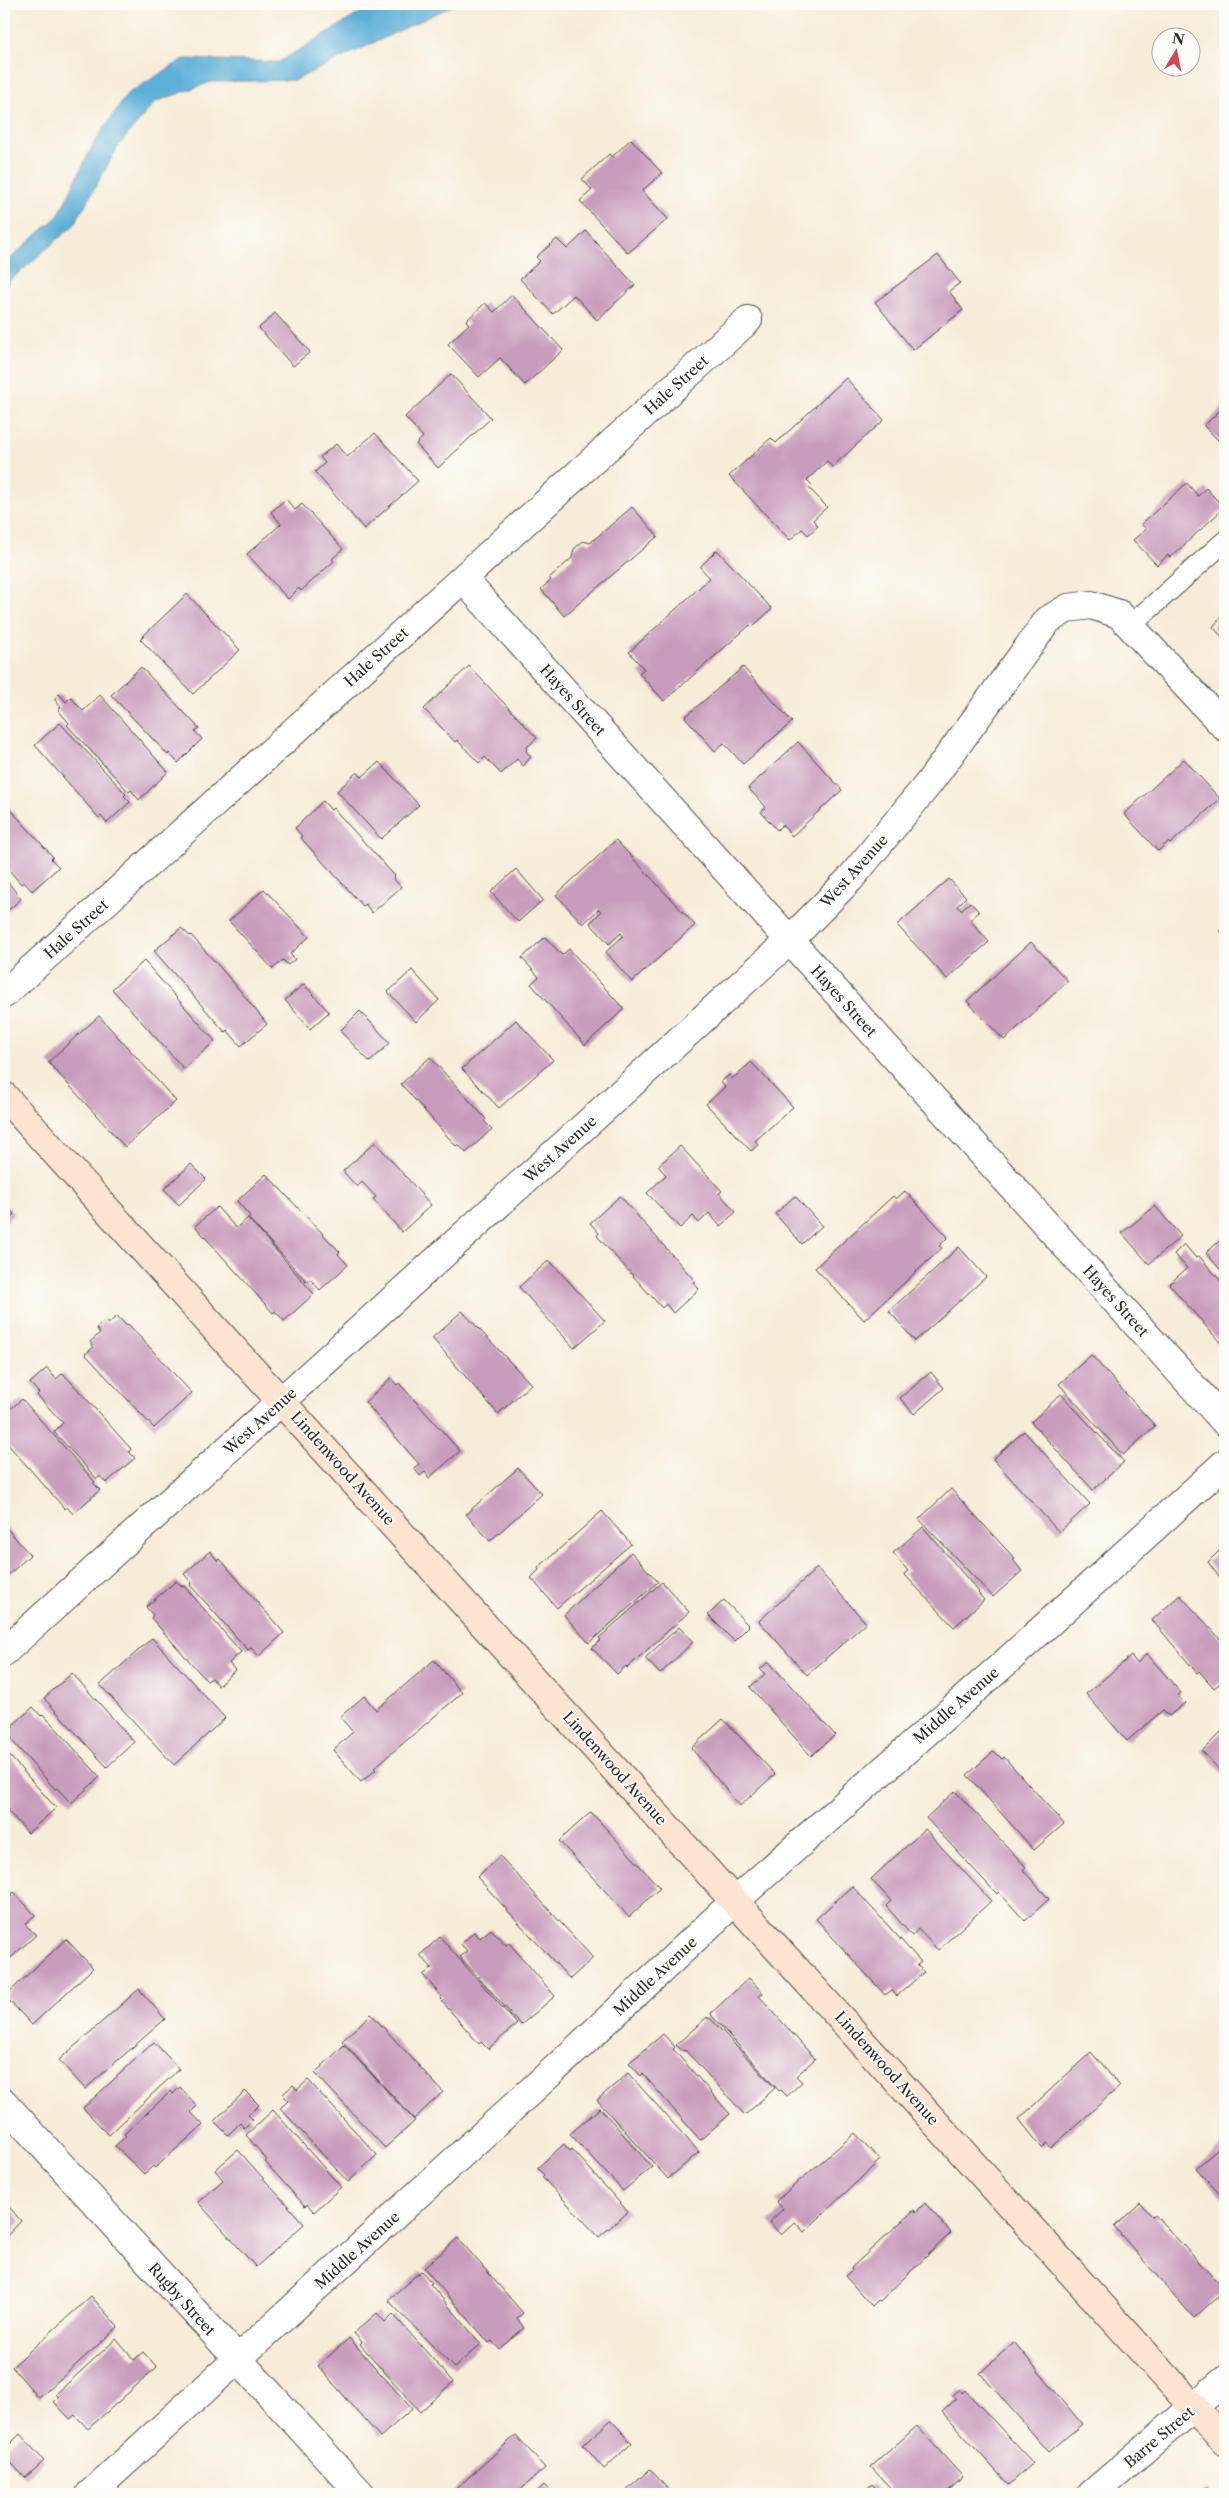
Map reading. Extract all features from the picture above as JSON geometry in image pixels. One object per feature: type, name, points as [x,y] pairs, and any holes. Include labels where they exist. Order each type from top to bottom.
[{"type":"street","name":"Hale Street","points":[[4,994],[748,320]]},
{"type":"street","name":"Hayes Street","points":[[463,579],[1225,1422]]},
{"type":"street","name":"West Avenue","points":[[4,1652],[790,940],[850,879],[929,783],[1048,620],[1072,607],[1092,605],[1119,614],[1130,626]]},
{"type":"street","points":[[1130,626],[1225,728]]},
{"type":"street","name":"Lindenwood Avenue","points":[[4,1096],[736,1900],[1225,2442]]},
{"type":"street","name":"Middle Avenue","points":[[90,2494],[569,2056],[736,1900],[1006,1662],[1225,1463]]},
{"type":"street","name":"Rugby Street","points":[[4,2103],[361,2494]]},
{"type":"street","name":"Barre Street","points":[[1092,2494],[1225,2380]]},
{"type":"lane","points":[[1130,626],[1225,541]]},
{"type":"water","points":[[375,4],[456,4],[295,80],[211,82],[155,102],[119,145],[74,225],[4,286],[4,264],[58,216],[94,143],[127,94],[184,59],[279,62]]},
{"type":"building","points":[[631,139],[662,173],[642,191],[668,219],[628,253],[580,201],[592,190],[582,179],[609,154],[612,157]]},
{"type":"building","points":[[586,231],[635,285],[597,320],[574,295],[553,314],[520,279],[540,261],[536,257],[557,239],[567,249]]},
{"type":"building","points":[[938,255],[960,283],[949,291],[963,310],[913,350],[875,302]]},
{"type":"building","points":[[512,295],[563,350],[525,385],[500,358],[479,377],[448,344],[469,324],[466,321],[485,303],[494,312]]},
{"type":"building","points":[[275,313],[310,352],[293,366],[259,328]]},
{"type":"building","points":[[451,374],[491,418],[438,468],[416,444],[423,437],[405,417]]},
{"type":"building","points":[[846,378],[884,420],[832,467],[827,461],[807,480],[812,485],[809,488],[827,507],[813,520],[818,526],[808,535],[802,529],[790,540],[729,476],[771,438],[776,443]]},
{"type":"building","points":[[1225,405],[1225,447],[1204,426]]},
{"type":"building","points":[[375,433],[418,481],[364,529],[315,472],[325,463],[320,457],[336,444],[347,457]]},
{"type":"building","points":[[1187,483],[1198,496],[1206,488],[1224,508],[1170,558],[1168,555],[1157,565],[1133,540],[1146,529],[1141,524]]},
{"type":"building","points":[[286,499],[295,510],[302,504],[343,549],[332,559],[334,561],[301,591],[299,588],[288,599],[247,554],[281,524],[271,512]]},
{"type":"building","points":[[632,507],[658,536],[564,616],[541,589],[551,580],[549,578],[572,558],[574,549],[583,541],[590,543]]},
{"type":"building","points":[[717,550],[772,609],[752,627],[750,625],[664,701],[639,673],[644,669],[629,652],[710,578],[700,567]]},
{"type":"building","points":[[187,594],[240,650],[193,694],[140,639]]},
{"type":"building","points":[[1225,612],[1225,640],[1213,627]]},
{"type":"building","points":[[469,666],[537,738],[527,747],[526,751],[531,757],[523,766],[517,759],[501,774],[485,757],[479,763],[457,740],[455,742],[424,709]]},
{"type":"building","points":[[141,667],[199,728],[195,731],[202,739],[178,763],[169,753],[168,755],[111,695]]},
{"type":"building","points":[[743,667],[792,722],[743,764],[724,743],[715,751],[685,717]]},
{"type":"building","points":[[59,694],[66,702],[71,697],[83,711],[100,695],[168,772],[139,800],[131,790],[129,792],[67,725],[69,723],[58,710],[61,707],[54,699]]},
{"type":"building","points":[[60,723],[126,794],[124,796],[130,802],[107,823],[101,816],[99,818],[35,745]]},
{"type":"building","points":[[798,742],[842,790],[792,836],[782,825],[777,830],[761,812],[766,807],[748,788]]},
{"type":"building","points":[[1184,759],[1220,799],[1170,844],[1168,842],[1158,851],[1124,814]]},
{"type":"building","points":[[379,762],[419,805],[381,839],[337,791],[357,772],[362,777]]},
{"type":"building","points":[[323,801],[331,810],[333,808],[395,876],[393,878],[401,887],[372,913],[365,904],[363,906],[300,837],[302,836],[295,828]]},
{"type":"building","points":[[4,802],[53,857],[51,859],[59,867],[32,891],[24,882],[21,884],[4,864]]},
{"type":"building","points":[[616,840],[695,925],[632,982],[606,952],[623,936],[621,933],[609,944],[590,923],[601,912],[599,909],[583,924],[556,895]]},
{"type":"building","points":[[516,869],[543,900],[518,922],[491,892]]},
{"type":"building","points":[[4,877],[21,899],[4,914]]},
{"type":"building","points":[[949,879],[966,897],[957,906],[961,910],[970,902],[979,912],[970,920],[989,942],[947,979],[897,925]]},
{"type":"building","points":[[264,889],[309,937],[290,954],[295,959],[288,965],[283,960],[273,969],[229,921]]},
{"type":"building","points":[[1225,925],[1225,936],[1220,930]]},
{"type":"building","points":[[181,928],[191,935],[267,1024],[241,1046],[227,1030],[225,1032],[154,951]]},
{"type":"building","points":[[545,937],[562,955],[569,949],[624,1009],[585,1045],[531,984],[539,977],[522,958]]},
{"type":"building","points":[[1031,942],[1068,981],[1004,1040],[967,1001]]},
{"type":"building","points":[[144,961],[215,1041],[184,1069],[112,989]]},
{"type":"building","points":[[412,970],[439,1000],[416,1022],[388,992]]},
{"type":"building","points":[[304,984],[329,1012],[310,1029],[285,1000]]},
{"type":"building","points":[[360,1011],[390,1043],[370,1062],[340,1031]]},
{"type":"building","points":[[99,1016],[176,1101],[125,1147],[48,1062]]},
{"type":"building","points":[[516,1020],[553,1060],[499,1108],[462,1069]]},
{"type":"building","points":[[430,1057],[486,1119],[484,1121],[492,1129],[466,1153],[458,1144],[456,1146],[401,1084]]},
{"type":"building","points":[[751,1062],[793,1107],[755,1141],[758,1145],[751,1151],[706,1104],[725,1087],[721,1082],[729,1075],[732,1079]]},
{"type":"building","points":[[375,1142],[431,1205],[402,1232],[373,1199],[376,1197],[362,1182],[357,1187],[343,1171]]},
{"type":"building","points":[[680,1146],[722,1191],[719,1193],[736,1212],[720,1226],[709,1213],[699,1223],[693,1216],[680,1228],[647,1193],[666,1175],[658,1166]]},
{"type":"building","points":[[191,1164],[206,1179],[179,1205],[164,1189]]},
{"type":"building","points":[[266,1174],[340,1252],[338,1254],[348,1265],[320,1290],[310,1279],[307,1282],[248,1218],[250,1216],[237,1201]]},
{"type":"building","points":[[905,1191],[948,1237],[939,1246],[942,1248],[864,1320],[815,1268],[893,1196],[896,1199]]},
{"type":"building","points":[[620,1196],[695,1281],[693,1282],[699,1289],[673,1313],[666,1304],[662,1308],[597,1236],[599,1233],[590,1223]]},
{"type":"building","points":[[795,1196],[822,1226],[802,1244],[775,1214]]},
{"type":"building","points":[[4,1203],[14,1214],[4,1224]]},
{"type":"building","points":[[1155,1206],[1181,1236],[1149,1264],[1122,1233]]},
{"type":"building","points":[[217,1207],[236,1228],[248,1218],[314,1294],[284,1321],[275,1311],[273,1313],[195,1226]]},
{"type":"building","points":[[1225,1236],[1225,1275],[1206,1253]]},
{"type":"building","points":[[1184,1244],[1196,1258],[1199,1256],[1225,1286],[1225,1348],[1169,1284],[1187,1268],[1174,1254]]},
{"type":"building","points":[[959,1247],[986,1277],[915,1341],[889,1311]]},
{"type":"building","points":[[549,1260],[605,1321],[574,1348],[519,1287]]},
{"type":"building","points":[[462,1311],[531,1384],[498,1414],[432,1338]]},
{"type":"building","points":[[117,1316],[127,1326],[128,1324],[192,1393],[154,1428],[85,1354],[94,1347],[90,1342],[100,1333],[96,1328],[105,1321],[108,1324]]},
{"type":"building","points":[[1091,1355],[1155,1426],[1123,1455],[1059,1384]]},
{"type":"building","points":[[47,1368],[56,1379],[63,1373],[131,1449],[129,1452],[135,1458],[106,1483],[100,1476],[97,1479],[54,1432],[63,1423],[37,1395],[39,1393],[30,1383]]},
{"type":"building","points":[[931,1372],[944,1388],[914,1414],[900,1398]]},
{"type":"building","points":[[391,1378],[397,1385],[399,1383],[460,1451],[429,1478],[425,1472],[420,1476],[414,1468],[419,1464],[365,1402]]},
{"type":"building","points":[[1061,1394],[1124,1462],[1093,1490],[1031,1422]]},
{"type":"building","points":[[22,1399],[100,1490],[73,1514],[67,1507],[65,1509],[4,1440],[4,1415]]},
{"type":"building","points":[[1024,1431],[1090,1504],[1059,1532],[993,1459]]},
{"type":"building","points":[[518,1468],[542,1494],[490,1541],[466,1514]]},
{"type":"building","points":[[951,1489],[1015,1559],[1013,1560],[1022,1571],[993,1597],[919,1519]]},
{"type":"building","points":[[602,1511],[631,1544],[557,1608],[531,1578],[539,1570],[538,1568]]},
{"type":"building","points":[[4,1525],[30,1555],[4,1579]]},
{"type":"building","points":[[923,1527],[984,1600],[954,1627],[904,1574],[908,1571],[893,1553]]},
{"type":"building","points":[[1225,1545],[1225,1585],[1208,1562]]},
{"type":"building","points":[[210,1551],[218,1561],[220,1559],[284,1633],[259,1656],[251,1648],[248,1650],[190,1585],[192,1583],[184,1574]]},
{"type":"building","points":[[631,1552],[658,1582],[589,1643],[564,1615]]},
{"type":"building","points":[[817,1568],[866,1623],[807,1675],[759,1621]]},
{"type":"building","points":[[176,1581],[184,1586],[241,1652],[229,1663],[235,1670],[218,1686],[212,1678],[207,1681],[151,1618],[153,1615],[146,1607]]},
{"type":"building","points":[[662,1582],[689,1612],[627,1668],[626,1666],[617,1674],[592,1648],[601,1640],[599,1638]]},
{"type":"building","points":[[1180,1595],[1225,1644],[1225,1679],[1214,1688],[1199,1671],[1197,1673],[1152,1620]]},
{"type":"building","points":[[724,1600],[749,1626],[734,1641],[708,1615]]},
{"type":"building","points":[[679,1627],[693,1642],[660,1674],[645,1658]]},
{"type":"building","points":[[152,1638],[225,1718],[174,1765],[100,1685]]},
{"type":"building","points":[[1147,1654],[1181,1693],[1178,1696],[1185,1703],[1169,1716],[1163,1710],[1127,1741],[1086,1694],[1131,1656],[1137,1663]]},
{"type":"building","points":[[434,1660],[462,1693],[374,1768],[376,1770],[361,1782],[333,1750],[353,1732],[340,1717],[364,1696],[376,1710]]},
{"type":"building","points":[[769,1662],[835,1735],[811,1756],[750,1687],[765,1674],[760,1669]]},
{"type":"building","points":[[72,1673],[134,1742],[107,1767],[44,1698]]},
{"type":"building","points":[[33,1707],[41,1716],[43,1714],[100,1777],[71,1803],[57,1788],[55,1789],[12,1741],[6,1731]]},
{"type":"building","points":[[723,1719],[775,1774],[740,1806],[691,1748]]},
{"type":"building","points":[[1225,1728],[1225,1776],[1202,1751]]},
{"type":"building","points":[[994,1751],[1002,1759],[1004,1757],[1064,1824],[1034,1850],[967,1775]]},
{"type":"building","points":[[8,1754],[56,1808],[28,1833],[4,1807],[4,1758]]},
{"type":"building","points":[[955,1791],[1026,1867],[1023,1870],[1049,1899],[1025,1921],[926,1818]]},
{"type":"building","points":[[591,1812],[660,1888],[629,1917],[559,1841]]},
{"type":"building","points":[[925,1829],[991,1901],[938,1950],[918,1929],[912,1936],[886,1906],[891,1901],[871,1879]]},
{"type":"building","points":[[500,1856],[593,1958],[570,1979],[477,1877]]},
{"type":"building","points":[[852,1886],[921,1962],[917,1965],[924,1972],[897,1996],[892,1990],[885,1995],[816,1919]]},
{"type":"building","points":[[14,1892],[35,1915],[25,1924],[36,1935],[4,1964],[4,1901]]},
{"type":"building","points":[[491,1929],[506,1945],[509,1943],[555,1996],[521,2025],[460,1957],[467,1951],[461,1944],[474,1932],[480,1938]]},
{"type":"building","points":[[440,1937],[517,2024],[488,2049],[481,2042],[479,2044],[440,1999],[442,1997],[423,1975],[432,1968],[420,1955]]},
{"type":"building","points":[[66,1939],[93,1968],[32,2025],[5,1996]]},
{"type":"building","points":[[749,1978],[763,1993],[759,1996],[815,2059],[796,2076],[802,2082],[787,2096],[781,2090],[779,2091],[711,2013]]},
{"type":"building","points":[[139,1989],[165,2019],[85,2089],[59,2060]]},
{"type":"building","points":[[371,2014],[443,2092],[414,2119],[342,2041]]},
{"type":"building","points":[[707,2017],[775,2088],[745,2115],[685,2050],[683,2051],[676,2045]]},
{"type":"building","points":[[663,2034],[675,2047],[673,2049],[730,2114],[700,2140],[643,2074],[641,2076],[629,2063]]},
{"type":"building","points":[[154,2042],[179,2069],[109,2135],[83,2108]]},
{"type":"building","points":[[344,2045],[415,2121],[385,2148],[315,2073]]},
{"type":"building","points":[[1091,2052],[1120,2086],[1051,2148],[1047,2143],[1042,2148],[1019,2119]]},
{"type":"building","points":[[628,2073],[699,2152],[668,2179],[597,2100]]},
{"type":"building","points":[[308,2080],[377,2155],[348,2182],[280,2108],[288,2101],[282,2095],[293,2085],[297,2090]]},
{"type":"building","points":[[180,2087],[197,2106],[191,2112],[203,2125],[155,2168],[153,2166],[144,2174],[115,2146],[126,2136],[124,2134],[171,2091],[173,2094]]},
{"type":"building","points":[[245,2091],[259,2105],[248,2115],[253,2120],[244,2128],[240,2123],[228,2135],[214,2121]]},
{"type":"building","points":[[600,2108],[652,2167],[623,2191],[570,2134]]},
{"type":"building","points":[[273,2110],[341,2187],[314,2212],[307,2204],[305,2206],[265,2162],[267,2160],[246,2135]]},
{"type":"building","points":[[855,2133],[880,2160],[804,2232],[795,2222],[781,2235],[769,2222],[783,2209],[776,2201]]},
{"type":"building","points":[[1225,2143],[1225,2200],[1196,2168]]},
{"type":"building","points":[[564,2144],[570,2151],[572,2149],[628,2212],[599,2237],[542,2177],[544,2175],[537,2168]]},
{"type":"building","points":[[238,2150],[304,2224],[256,2267],[198,2202],[223,2180],[215,2170]]},
{"type":"building","points":[[4,2201],[21,2221],[4,2239]]},
{"type":"building","points":[[925,2203],[951,2233],[880,2301],[878,2300],[872,2306],[845,2276],[852,2270],[851,2268],[914,2210],[916,2212]]},
{"type":"building","points":[[1140,2203],[1153,2217],[1155,2215],[1225,2290],[1194,2318],[1114,2227]]},
{"type":"building","points":[[458,2238],[523,2313],[517,2318],[524,2328],[499,2349],[492,2341],[489,2343],[424,2268]]},
{"type":"building","points":[[421,2271],[481,2344],[454,2368],[388,2300]]},
{"type":"building","points":[[91,2296],[118,2327],[39,2398],[12,2367]]},
{"type":"building","points":[[377,2313],[385,2322],[393,2314],[453,2382],[420,2412],[360,2344],[362,2342],[354,2333]]},
{"type":"building","points":[[349,2338],[412,2409],[380,2437],[318,2366]]},
{"type":"building","points":[[116,2339],[134,2360],[143,2352],[157,2367],[88,2429],[75,2415],[70,2419],[54,2402],[59,2397],[56,2394]]},
{"type":"building","points":[[1014,2342],[1082,2424],[1049,2452],[980,2373]]},
{"type":"building","points":[[959,2389],[962,2393],[965,2390],[1033,2463],[1009,2485],[942,2412],[956,2399],[952,2395]]},
{"type":"building","points":[[611,2420],[632,2443],[604,2469],[583,2445]]},
{"type":"building","points":[[917,2426],[963,2477],[945,2494],[896,2494],[871,2467]]},
{"type":"building","points":[[20,2434],[44,2461],[25,2478],[4,2455],[4,2450]]},
{"type":"building","points":[[516,2435],[545,2468],[516,2494],[450,2494]]},
{"type":"building","points":[[650,2469],[672,2494],[623,2494]]},
{"type":"building","points":[[872,2484],[881,2494],[861,2494]]},
{"type":"building","points":[[544,2485],[553,2494],[534,2494]]},
{"type":"building","points":[[1207,2488],[1212,2494],[1199,2494]]}]
